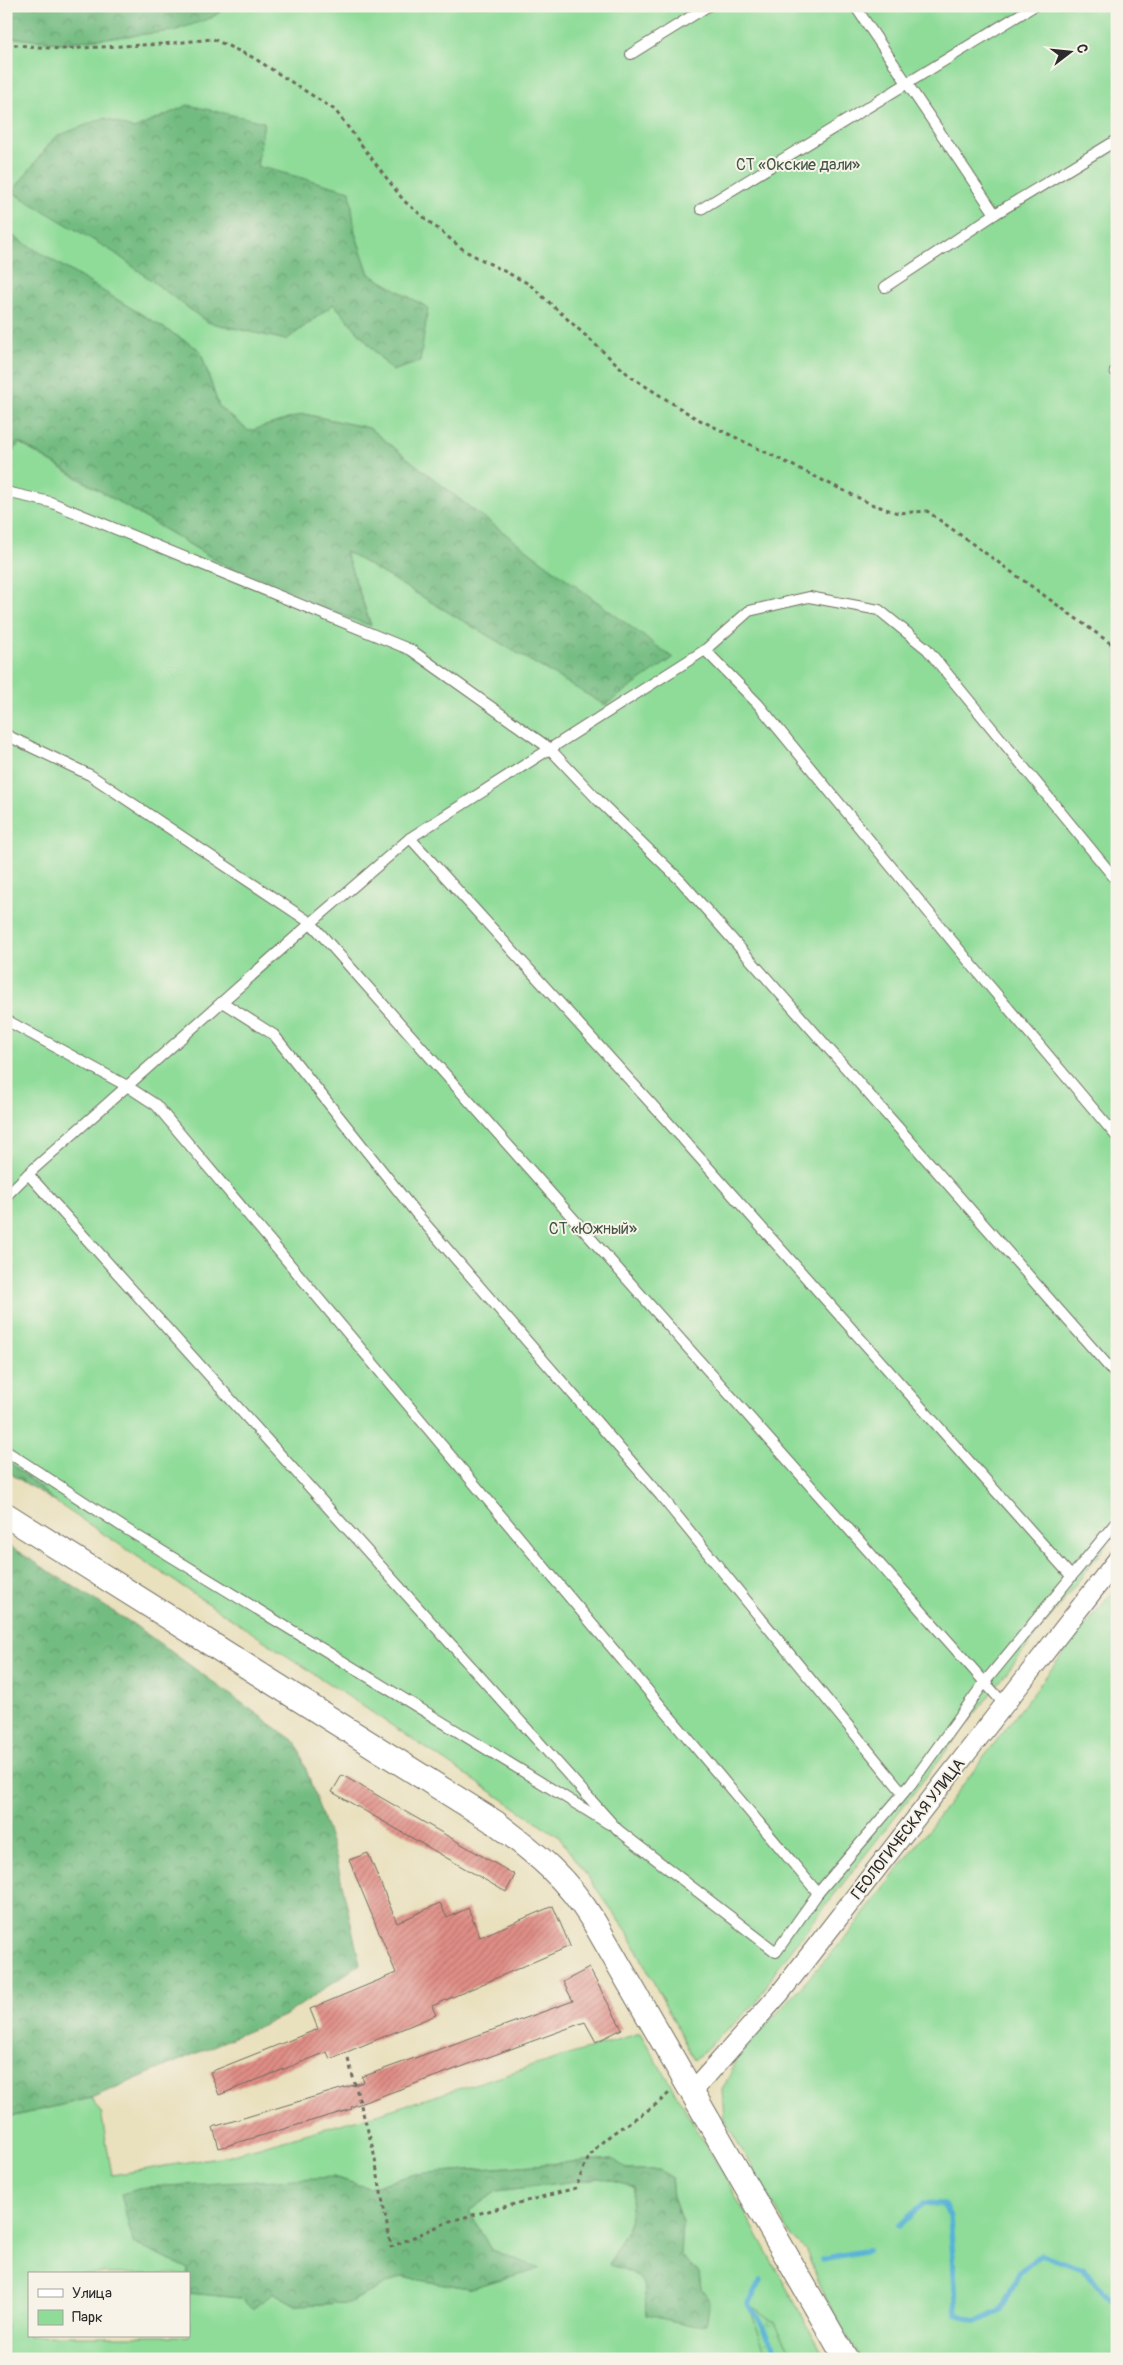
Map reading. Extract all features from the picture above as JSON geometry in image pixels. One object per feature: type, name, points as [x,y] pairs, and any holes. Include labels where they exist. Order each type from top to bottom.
[{"type":"street","points":[[6,1515],[488,1818],[545,1860],[581,1901],[846,2359]]},
{"type":"street","name":"ГЕОЛОГИЧЕСКАЯ УЛИЦА","points":[[688,2086],[780,1993],[1117,1560]]},
{"type":"lane","points":[[631,54],[708,6]]},
{"type":"lane","points":[[855,6],[995,214]]},
{"type":"lane","points":[[701,209],[907,82],[987,37],[1034,6]]},
{"type":"lane","points":[[885,288],[995,214],[1117,140]]},
{"type":"lane","points":[[6,492],[50,502],[411,650],[549,748],[599,801],[681,881],[1117,1376]]},
{"type":"lane","points":[[6,1196],[28,1174],[310,923],[410,838],[706,650],[749,611],[809,597],[879,610],[927,649],[1117,881]]},
{"type":"lane","points":[[706,650],[758,704],[971,964],[1117,1137]]},
{"type":"lane","points":[[6,735],[90,775],[310,923],[1004,1704]]},
{"type":"lane","points":[[410,838],[666,1120],[1071,1576]]},
{"type":"lane","points":[[222,1002],[274,1035],[416,1212],[661,1496],[903,1793]]},
{"type":"lane","points":[[6,1020],[127,1086],[156,1106],[818,1894]]},
{"type":"lane","points":[[28,1174],[618,1830]]},
{"type":"lane","points":[[6,1451],[126,1529],[618,1830],[776,1952],[818,1894],[903,1793],[984,1683],[1117,1522]]},
{"type":"path","points":[[6,44],[60,49],[163,44],[213,39],[254,58],[335,110],[404,201],[465,251],[528,284],[631,377],[694,417],[871,504],[898,513],[927,511],[1117,648]]},
{"type":"path","points":[[348,2059],[372,2149],[391,2247],[450,2222],[576,2188],[590,2155],[606,2140],[688,2086]]},
{"type":"green space","points":[[6,6],[228,6],[211,18],[174,31],[61,43],[6,37]]},
{"type":"green space","name":"СТ «Южный»","points":[[228,6],[1117,6],[1117,1531],[775,1971],[757,2002],[694,2060],[627,1931],[558,1836],[57,1503],[6,1459],[6,458],[19,443],[251,581],[371,625],[345,551],[605,705],[672,658],[468,506],[369,428],[304,414],[249,432],[219,407],[200,350],[6,232],[6,37],[61,43],[211,18]],"holes":[[[104,118],[134,129],[264,122],[257,166],[349,191],[355,233],[369,274],[428,308],[392,371],[334,304],[286,340],[207,322],[115,253]]]},
{"type":"green space","points":[[188,105],[264,122],[257,166],[350,191],[355,233],[369,274],[428,308],[420,362],[392,371],[334,304],[286,340],[207,322],[115,253],[12,192],[55,137],[104,118],[134,129]]},
{"type":"green space","points":[[6,232],[200,350],[219,407],[249,431],[304,414],[369,428],[468,506],[673,658],[605,705],[345,551],[371,626],[251,581],[20,443],[6,458]]},
{"type":"green space","points":[[6,1459],[57,1503],[6,1471]]},
{"type":"green space","points":[[6,1544],[133,1624],[297,1743],[336,1857],[360,1964],[286,2015],[91,2098],[6,2118]]},
{"type":"green space","points":[[1117,1587],[1117,2359],[860,2359],[820,2287],[806,2251],[792,2237],[724,2119],[722,2090],[741,2053],[847,1936],[1079,1633]]},
{"type":"green space","points":[[640,2033],[729,2184],[826,2359],[794,2359],[775,2323],[749,2304],[765,2351],[757,2359],[6,2359],[6,2118],[91,2098],[101,2112],[112,2175],[230,2155],[373,2115]],"holes":[[[612,2159],[628,2170],[659,2170],[671,2177],[673,2197],[682,2222],[680,2255],[699,2273],[701,2289],[646,2315],[645,2293],[641,2280],[636,2275],[609,2264],[628,2228],[635,2187],[600,2178],[497,2191],[469,2211],[491,2250],[539,2268],[470,2288],[400,2277],[348,2303],[296,2305],[274,2293],[240,2298],[190,2293],[190,2338],[28,2338],[28,2272],[187,2272],[188,2269],[133,2243],[333,2177],[369,2188],[415,2174]]]},
{"type":"green space","points":[[613,2159],[628,2170],[659,2170],[671,2177],[673,2197],[682,2222],[680,2255],[699,2273],[701,2289],[710,2301],[706,2324],[691,2325],[646,2315],[645,2293],[641,2280],[630,2272],[609,2265],[628,2228],[634,2187],[600,2178],[497,2191],[469,2211],[491,2250],[540,2268],[470,2288],[400,2277],[348,2303],[296,2305],[274,2293],[252,2309],[240,2298],[190,2293],[190,2272],[188,2272],[188,2269],[133,2243],[121,2194],[146,2187],[333,2177],[369,2188],[415,2174]]},
{"type":"green space","points":[[748,2303],[775,2323],[794,2359],[757,2359],[765,2351]]},
{"type":"building","points":[[342,1775],[515,1875],[506,1892],[332,1792]]},
{"type":"building","points":[[368,1853],[397,1923],[440,1903],[447,1918],[468,1908],[480,1937],[553,1906],[570,1946],[432,2006],[436,2015],[330,2059],[327,2052],[219,2095],[210,2072],[318,2029],[310,2009],[396,1973],[349,1860]]},
{"type":"building","points":[[589,1968],[622,2029],[596,2042],[585,2022],[351,2107],[352,2109],[219,2148],[213,2127],[364,2082],[362,2077],[573,2001],[563,1982]]},
{"type":"waterway","points":[[899,2226],[924,2203],[944,2204],[950,2217],[957,2314],[976,2322],[1001,2311],[1019,2273],[1041,2254],[1082,2269],[1117,2304]]},
{"type":"waterway","points":[[823,2259],[868,2250]]},
{"type":"waterway","points":[[761,2281],[748,2303],[762,2324],[780,2359]]},
{"type":"park label","name":"СТ «Окские дали»","points":[[798,165]]}]
